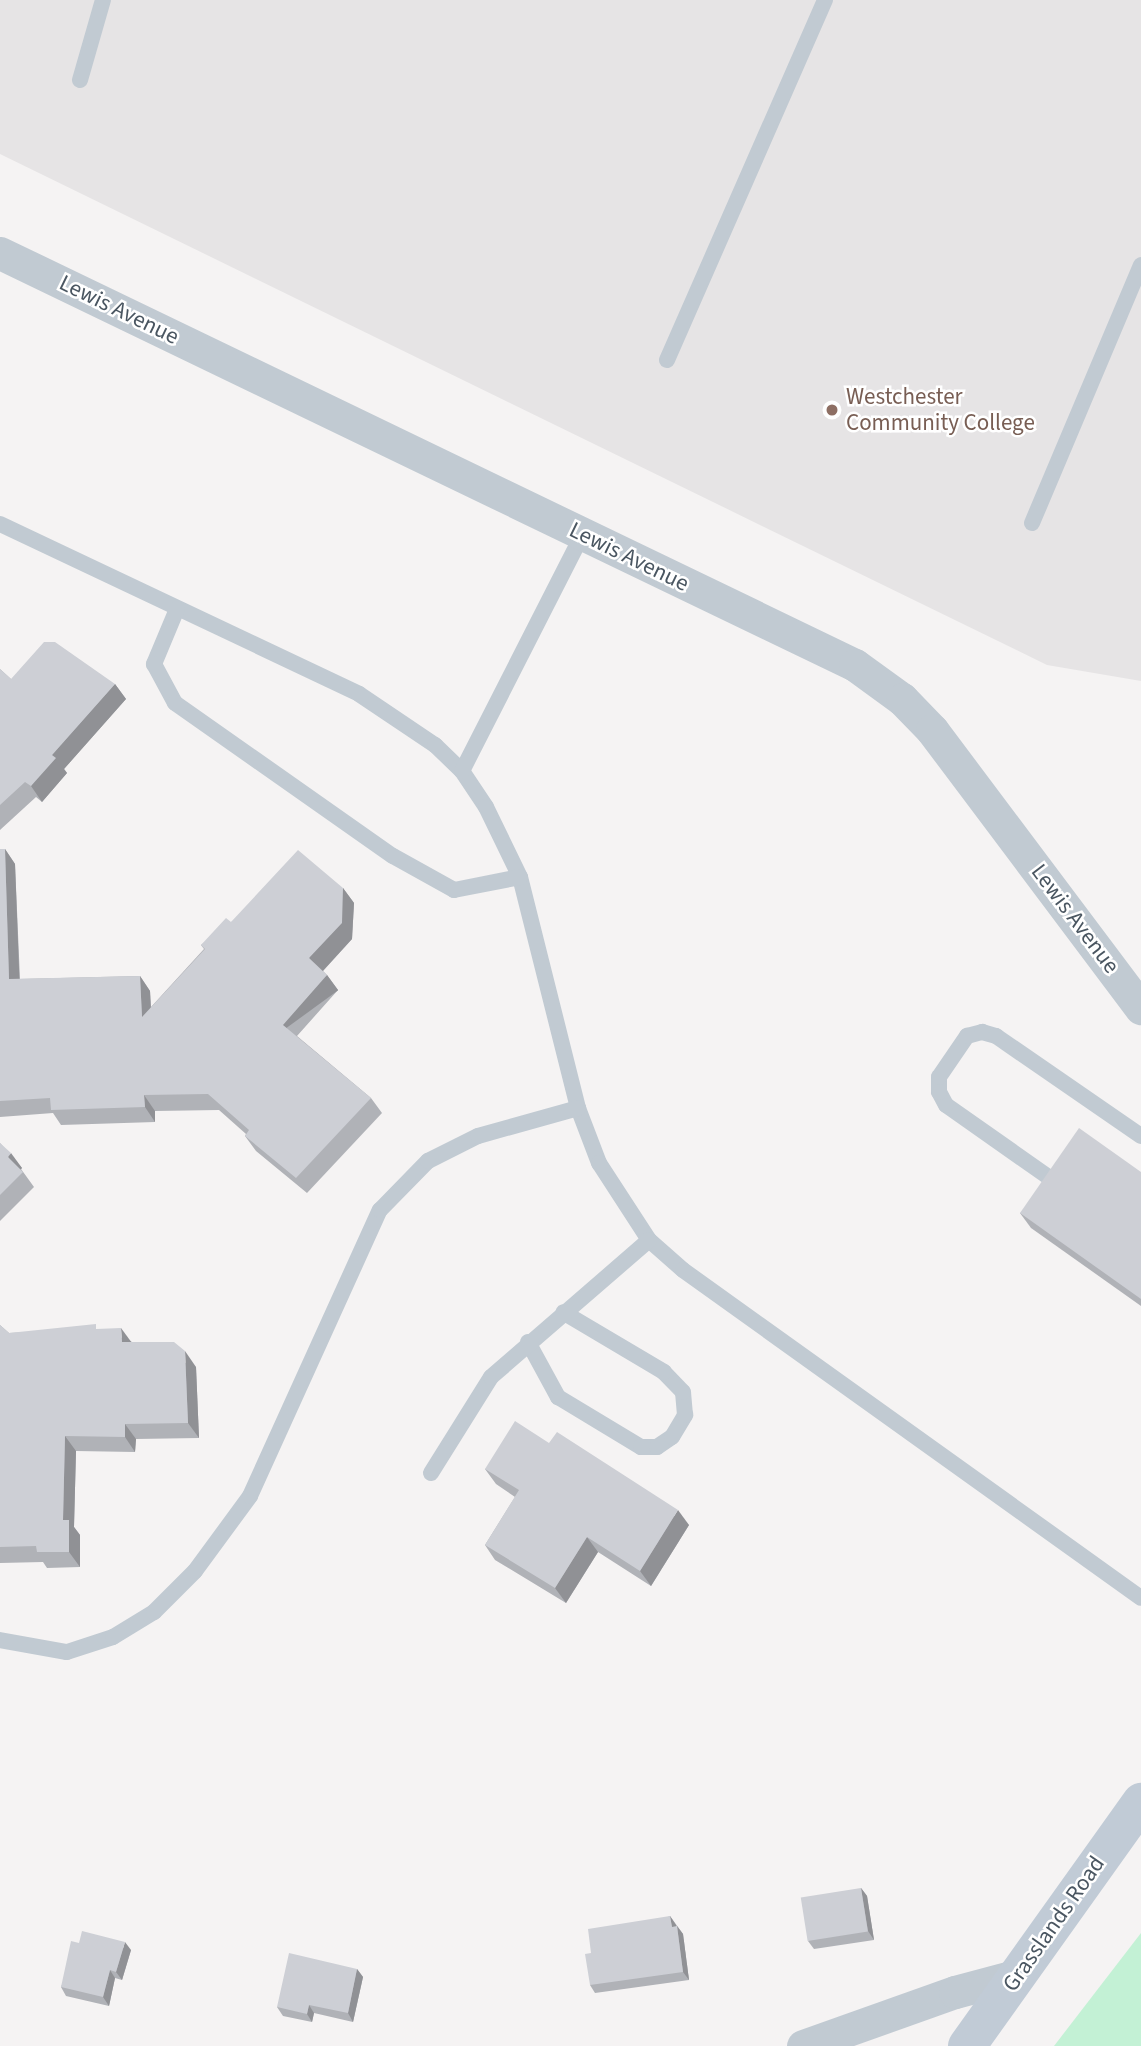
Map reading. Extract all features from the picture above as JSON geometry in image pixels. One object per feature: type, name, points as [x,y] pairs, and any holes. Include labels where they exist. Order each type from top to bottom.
[{"type":"main road","name":"Grasslands Road","points":[[967,2046],[1141,1802]]},
{"type":"street","name":"Lewis Avenue","points":[[0,253],[855,665],[902,699],[932,730],[1141,1008]]},
{"type":"street","points":[[803,2046],[954,1992],[1018,1975]]},
{"type":"lane","points":[[80,80],[103,0]]},
{"type":"lane","points":[[667,360],[825,0]]},
{"type":"lane","points":[[1032,523],[1141,265]]},
{"type":"lane","points":[[0,524],[359,694],[402,719],[462,771],[486,807],[520,877],[578,1108],[599,1163],[649,1240],[694,1278],[1141,1598]]},
{"type":"lane","points":[[462,771],[583,534]]},
{"type":"lane","points":[[177,609],[155,664],[175,703],[394,856],[454,890],[520,877]]},
{"type":"lane","points":[[1047,1176],[946,1105],[939,1092],[939,1077],[967,1036],[982,1032],[996,1036],[1141,1136]]},
{"type":"lane","points":[[0,1640],[67,1652],[113,1637],[153,1612],[195,1571],[250,1496],[380,1210],[429,1161],[478,1136],[578,1108]]},
{"type":"lane","points":[[431,1473],[491,1377],[528,1342],[649,1240]]},
{"type":"lane","points":[[528,1342],[558,1396],[641,1447],[657,1447],[672,1437],[685,1415],[683,1392],[664,1372],[564,1312]]},
{"type":"shaded area","name":"Westchester Community College","points":[[0,0],[1141,0],[1141,681],[1047,665],[0,154]]},
{"type":"green space","points":[[1141,1933],[1141,2046],[1054,2046]]},
{"type":"building","points":[[44,642],[55,642],[115,684],[52,755],[56,758],[31,786],[25,782],[0,805],[0,669],[11,679]]},
{"type":"building","points":[[0,849],[5,849],[9,979],[140,976],[142,1017],[205,949],[201,945],[226,918],[231,922],[298,850],[343,888],[342,923],[309,958],[327,975],[283,1025],[371,1098],[296,1178],[245,1136],[249,1130],[208,1094],[144,1095],[145,1107],[51,1110],[50,1098],[0,1101]]},
{"type":"building","points":[[1079,1128],[1141,1172],[1141,1299],[1020,1213]]},
{"type":"building","points":[[0,1143],[11,1153],[8,1157],[23,1172],[0,1195]]},
{"type":"building","points":[[96,1324],[96,1329],[121,1328],[122,1342],[174,1342],[185,1351],[188,1423],[125,1424],[125,1437],[65,1436],[63,1520],[69,1520],[69,1552],[37,1552],[36,1546],[0,1547],[0,1325],[9,1333]]},
{"type":"building","points":[[515,1421],[549,1443],[557,1432],[678,1510],[640,1571],[587,1537],[555,1588],[485,1545],[519,1490],[485,1469]]},
{"type":"building","points":[[861,1888],[868,1931],[808,1941],[801,1898]]},
{"type":"building","points":[[670,1916],[672,1927],[677,1926],[683,1972],[590,1985],[585,1954],[591,1953],[588,1929]]},
{"type":"building","points":[[82,1931],[125,1942],[116,1972],[110,1970],[103,1997],[61,1987],[71,1941],[79,1943]]},
{"type":"building","points":[[289,1953],[357,1969],[348,2013],[309,2005],[307,2014],[277,2007]]},
{"type":"place","name":"Westchester Community College","points":[[832,410]]}]
